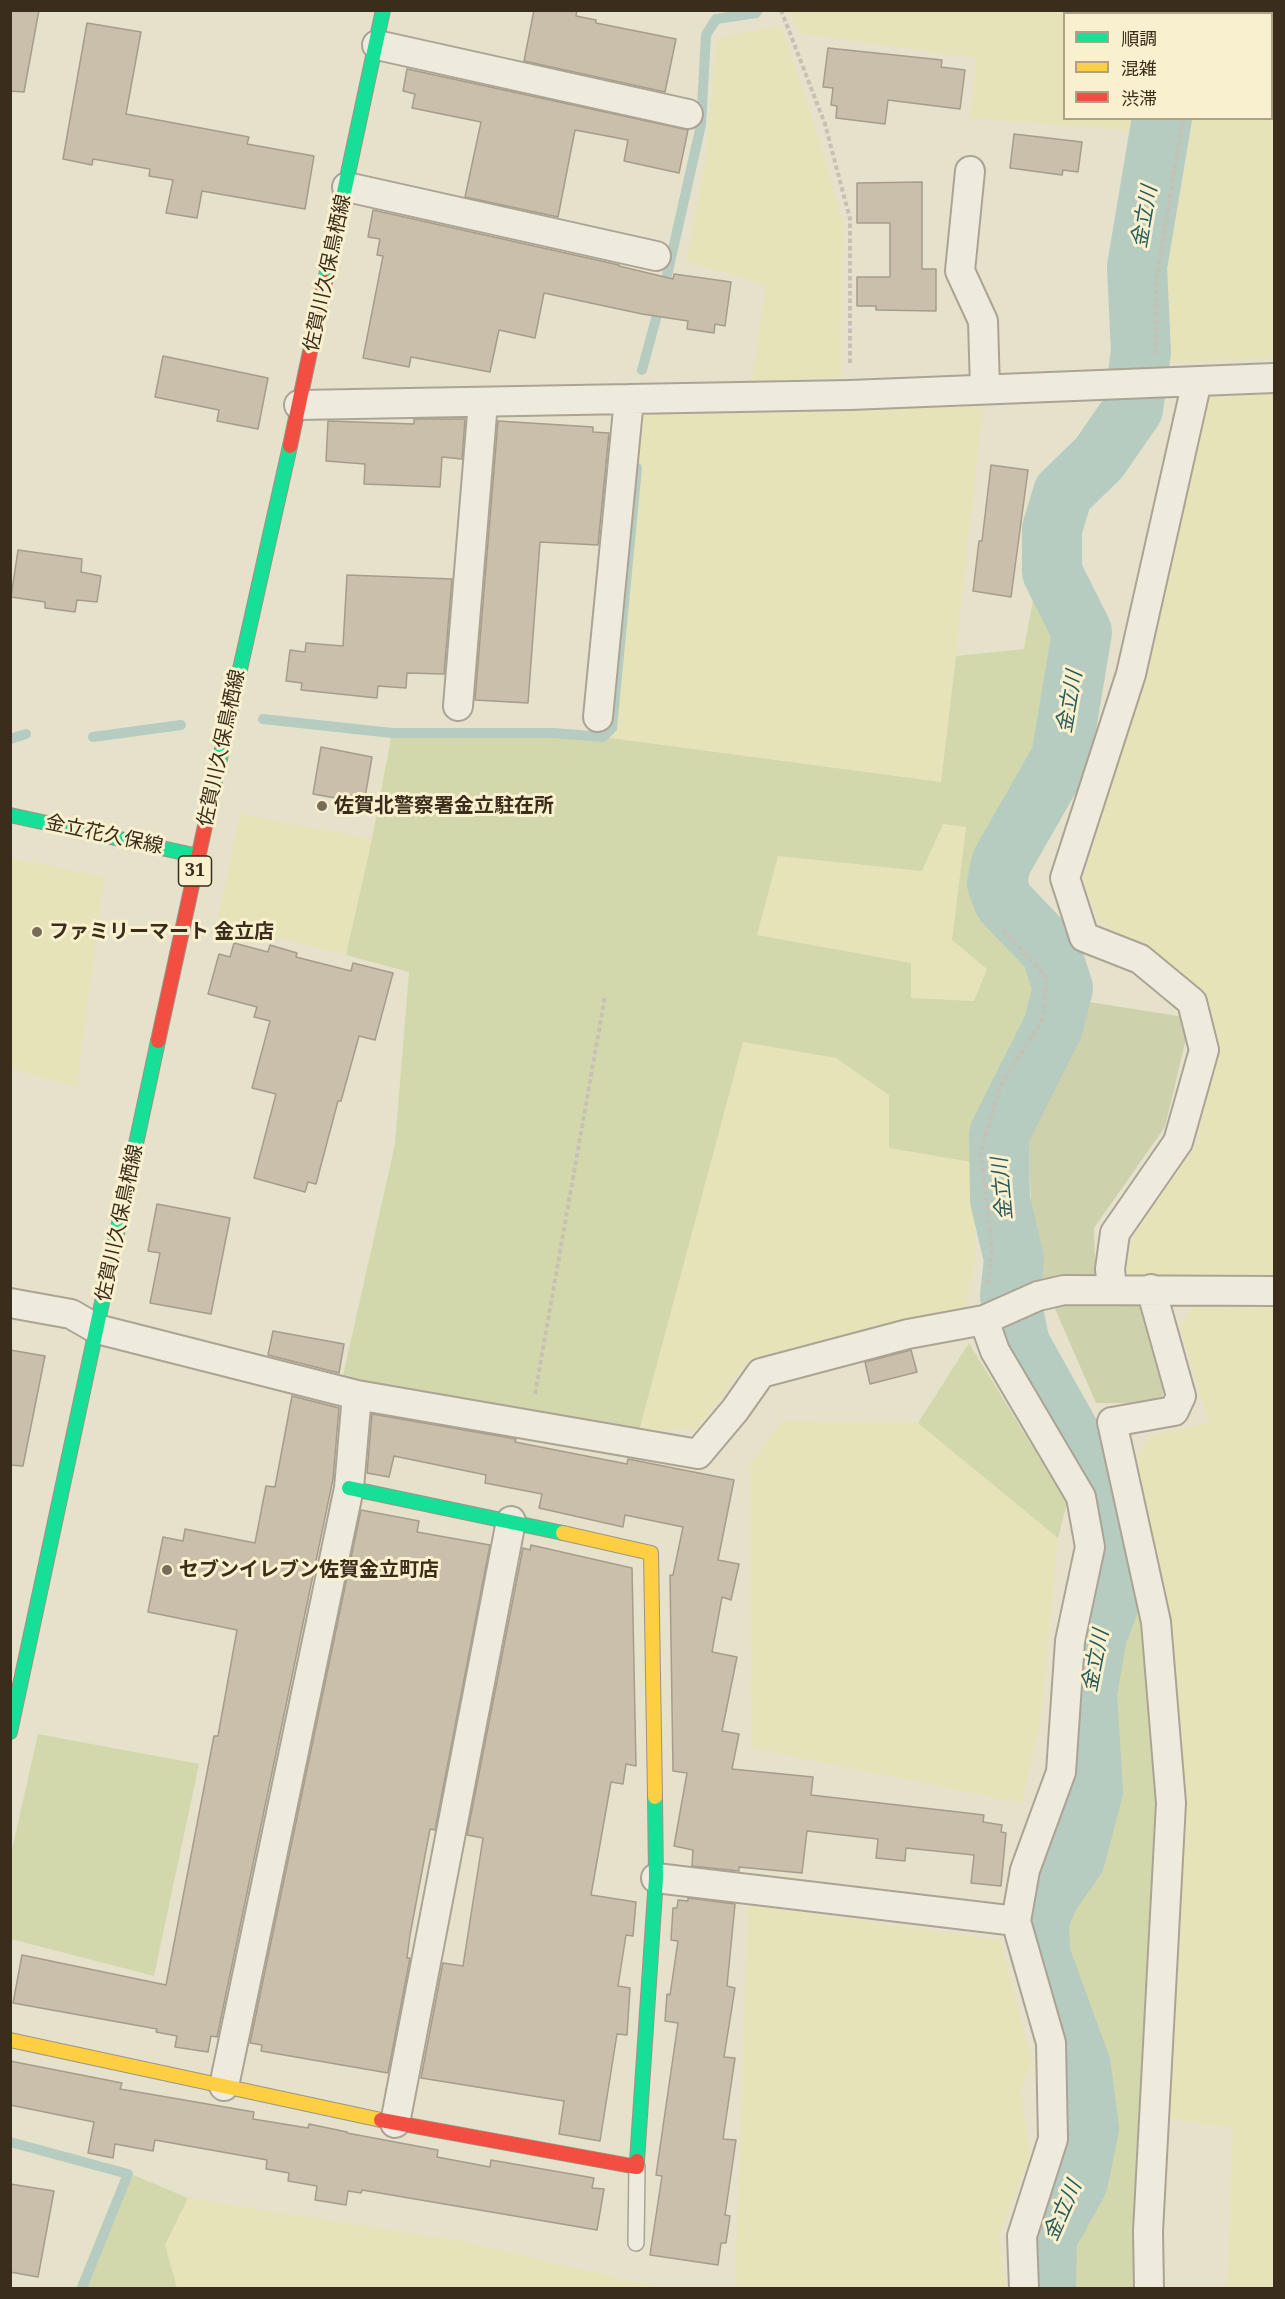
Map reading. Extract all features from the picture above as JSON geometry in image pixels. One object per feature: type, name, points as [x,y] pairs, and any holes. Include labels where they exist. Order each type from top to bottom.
[{"type":"main road","name":"佐賀川久保鳥栖線","points":[[10,1732],[198,856],[347,187],[383,10]]},
{"type":"main road","name":"金立花久保線","points":[[10,815],[198,856]]},
{"type":"main road","points":[[10,2040],[395,2123],[637,2167],[656,1878],[651,1553],[511,1521],[349,1488]]},
{"type":"street","points":[[377,45],[688,114]]},
{"type":"street","points":[[970,171],[960,271],[983,321],[985,389]]},
{"type":"street","points":[[347,187],[656,256]]},
{"type":"street","points":[[299,405],[850,395],[1275,378]]},
{"type":"street","points":[[1112,1289],[1110,1269],[1115,1233],[1178,1142],[1204,1050],[1192,1002],[1140,959],[1084,937],[1065,878],[1131,674],[1197,381]]},
{"type":"street","points":[[598,717],[629,399]]},
{"type":"street","points":[[458,706],[483,402]]},
{"type":"street","points":[[1149,2289],[1148,2231],[1171,1803],[1156,1622],[1112,1422],[1174,1411],[1181,1396],[1151,1289]]},
{"type":"street","points":[[10,1303],[71,1314],[97,1329],[357,1395],[698,1454],[762,1373],[908,1334],[984,1320],[1038,1296],[1064,1290],[1275,1291]]},
{"type":"street","points":[[984,1320],[995,1351],[1081,1497],[1090,1547],[1070,1641],[1061,1772],[1025,1870],[1016,1921],[1051,2043],[1053,2139],[1022,2236],[1024,2289]]},
{"type":"street","points":[[224,2086],[349,1488],[357,1395]]},
{"type":"street","points":[[395,2123],[511,1521]]},
{"type":"street","points":[[656,1878],[1016,1921]]},
{"type":"lane","points":[[636,2243],[637,2167]]},
{"type":"path","points":[[781,10],[825,124],[850,219],[850,395]]},
{"type":"path","points":[[1166,381],[1154,363],[1157,277],[1183,120]]},
{"type":"path","points":[[984,1320],[992,1250],[981,1151],[1001,1084],[1043,1019],[1047,978],[1002,928]]},
{"type":"path","points":[[529,1424],[605,996]]},
{"type":"shaded area","points":[[789,11],[1163,11],[1063,12],[1063,120],[1142,120],[1140,131],[970,118],[977,58],[799,33]]},
{"type":"shaded area","points":[[1274,11],[1274,358],[1167,363],[1168,261],[1193,120],[1273,120],[1273,12],[1212,12]]},
{"type":"shaded area","points":[[781,26],[815,127],[843,222],[841,377],[752,381],[766,285],[686,261],[705,165],[717,38]]},
{"type":"shaded area","points":[[1274,387],[1274,1279],[1124,1277],[1134,1235],[1197,1144],[1216,1041],[1205,992],[1098,920],[1083,879],[1142,683],[1206,390]]},
{"type":"shaded area","points":[[984,400],[941,782],[603,737],[635,412]]},
{"type":"shaded area","points":[[240,814],[372,839],[346,955],[217,922]]},
{"type":"shaded area","points":[[943,824],[966,827],[952,940],[988,969],[974,1001],[911,998],[911,963],[757,935],[778,855],[922,871]]},
{"type":"shaded area","points":[[11,858],[104,877],[77,1087],[11,1068]]},
{"type":"shaded area","points":[[743,1041],[836,1058],[889,1095],[889,1148],[971,1162],[976,1252],[966,1308],[747,1362],[697,1428],[639,1431]]},
{"type":"shaded area","points":[[1194,1303],[1274,1304],[1274,2288],[1227,2288],[1233,2127],[1167,2119],[1168,1632],[1137,1457],[1150,1436],[1209,1423],[1180,1327]]},
{"type":"shaded area","points":[[782,1421],[918,1423],[1058,1538],[1041,1717],[1022,1803],[752,1748],[750,1465]]},
{"type":"shaded area","points":[[748,1905],[1000,1940],[1032,2061],[1021,2091],[1030,2154],[999,2238],[1006,2288],[735,2288]]},
{"type":"shaded area","points":[[188,2198],[461,2241],[661,2288],[177,2288],[165,2245]]},
{"type":"green space","points":[[1036,583],[1068,636],[1042,758],[992,831],[979,883],[1002,936],[1042,977],[1031,1017],[992,1084],[971,1162],[889,1148],[889,1095],[836,1058],[743,1042],[639,1431],[342,1380],[395,1144],[409,972],[346,955],[372,839],[392,733],[553,733],[603,737],[941,782],[956,656],[1024,649]],"holes":[[[943,824],[966,827],[952,940],[987,969],[974,1001],[911,998],[911,963],[757,935],[778,856],[922,871]]]},
{"type":"green space","points":[[1089,1002],[1191,1018],[1165,1127],[1094,1228],[1096,1295],[1142,1303],[1165,1388],[1160,1403],[1096,1403],[1033,1258],[1028,1120]]},
{"type":"green space","points":[[969,1343],[1067,1503],[1058,1538],[918,1423]]},
{"type":"green space","points":[[1137,1586],[1164,1800],[1137,2288],[1060,2288],[1061,2245],[1091,2192],[1103,2099],[1055,1923],[1103,1813],[1104,1662]]},
{"type":"green space","points":[[38,1734],[199,1764],[154,1976],[11,1939],[11,1854]]},
{"type":"green space","points":[[124,2171],[188,2198],[165,2245],[177,2288],[76,2288]]},
{"type":"building","points":[[10,10],[39,10],[24,92],[10,91]]},
{"type":"building","points":[[534,10],[577,10],[576,16],[596,20],[596,23],[676,39],[665,92],[524,61]]},
{"type":"building","points":[[87,23],[141,32],[126,114],[249,137],[247,144],[314,156],[305,209],[202,191],[197,218],[166,213],[173,180],[149,176],[150,169],[93,159],[92,165],[63,159]]},
{"type":"building","points":[[828,48],[942,60],[941,67],[965,70],[960,109],[888,100],[885,124],[836,118],[837,106],[831,105],[833,88],[823,87]]},
{"type":"building","points":[[407,69],[688,130],[679,173],[624,161],[628,140],[575,130],[558,217],[465,197],[481,122],[412,108],[415,94],[403,91]]},
{"type":"building","points":[[1014,134],[1082,142],[1078,172],[1063,170],[1062,175],[1010,168]]},
{"type":"building","points":[[922,182],[922,269],[936,269],[936,311],[876,310],[876,306],[857,306],[857,277],[890,277],[890,223],[857,223],[857,183]]},
{"type":"building","points":[[373,210],[673,279],[674,274],[731,282],[725,326],[715,324],[714,333],[687,329],[688,321],[642,314],[544,293],[535,338],[499,330],[490,372],[411,357],[409,367],[363,358],[383,256],[377,255],[380,239],[368,237]]},
{"type":"building","points":[[163,356],[268,378],[258,429],[217,421],[219,410],[155,397]]},
{"type":"building","points":[[414,419],[465,419],[462,459],[442,457],[440,487],[364,484],[365,464],[326,461],[328,421],[414,424]]},
{"type":"building","points":[[498,421],[593,427],[593,432],[609,433],[598,545],[540,542],[528,703],[475,700]]},
{"type":"building","points":[[991,465],[1028,470],[1011,597],[973,591],[979,541],[982,541]]},
{"type":"building","points":[[18,550],[82,559],[81,572],[101,576],[97,602],[77,600],[75,612],[45,608],[45,602],[11,597]]},
{"type":"building","points":[[347,575],[452,579],[444,674],[407,673],[406,688],[378,686],[377,698],[301,690],[302,683],[286,681],[290,650],[305,652],[306,643],[343,646]]},
{"type":"building","points":[[321,747],[372,757],[364,803],[313,794]]},
{"type":"building","points":[[234,943],[268,952],[270,945],[297,953],[296,957],[351,971],[353,963],[393,973],[375,1040],[359,1036],[341,1101],[338,1101],[316,1184],[308,1182],[305,1192],[254,1178],[276,1094],[252,1088],[270,1021],[254,1017],[257,1007],[208,994],[219,954],[230,957]]},
{"type":"building","points":[[157,1204],[230,1218],[211,1314],[150,1303],[160,1253],[148,1251]]},
{"type":"building","points":[[273,1331],[344,1344],[339,1373],[268,1355]]},
{"type":"building","points":[[10,1350],[45,1356],[23,1466],[10,1465]]},
{"type":"building","points":[[911,1350],[917,1372],[870,1384],[865,1362]]},
{"type":"building","points":[[292,1396],[339,1408],[333,1479],[217,2037],[211,2036],[208,2052],[175,2047],[177,2036],[156,2032],[157,2029],[13,2003],[22,1955],[166,1985],[214,1736],[218,1736],[237,1630],[148,1612],[163,1537],[183,1541],[185,1529],[255,1543],[266,1486],[275,1487]]},
{"type":"building","points":[[372,1414],[516,1439],[515,1442],[627,1464],[628,1459],[734,1480],[718,1560],[739,1564],[731,1600],[722,1597],[712,1652],[737,1657],[722,1731],[739,1734],[732,1769],[813,1777],[811,1795],[984,1815],[983,1822],[1002,1825],[1001,1832],[1006,1833],[1001,1886],[971,1883],[974,1855],[906,1848],[905,1861],[876,1858],[878,1839],[807,1831],[802,1873],[739,1867],[739,1871],[692,1866],[693,1850],[674,1846],[687,1773],[673,1771],[670,1575],[673,1575],[683,1527],[625,1515],[623,1527],[539,1508],[542,1494],[485,1483],[486,1475],[394,1456],[389,1477],[367,1473]]},
{"type":"building","points":[[361,1510],[419,1521],[417,1532],[490,1545],[435,1830],[430,1829],[410,1935],[407,1958],[410,1958],[388,2073],[261,2051],[262,2045],[250,2043]]},
{"type":"building","points":[[531,1545],[632,1568],[636,1766],[626,1764],[623,1784],[611,1782],[591,1895],[636,1902],[633,1936],[626,1935],[618,1986],[630,1988],[627,2035],[617,2034],[600,2141],[559,2134],[564,2101],[421,2078],[443,1963],[463,1966],[483,1838],[467,1835],[523,1548],[530,1550]]},
{"type":"building","points":[[688,1898],[735,1904],[727,1986],[735,1988],[724,2057],[735,2058],[723,2139],[736,2140],[725,2215],[730,2216],[726,2243],[721,2243],[718,2265],[650,2255],[662,2176],[656,2175],[678,2023],[665,2021],[667,1994],[670,1995],[678,1941],[671,1940],[673,1908],[677,1908],[678,1900],[688,1901]]},
{"type":"building","points":[[10,2061],[122,2083],[120,2089],[254,2112],[253,2119],[308,2128],[309,2124],[438,2150],[437,2157],[490,2167],[491,2160],[594,2178],[592,2188],[604,2189],[597,2230],[362,2190],[361,2193],[348,2191],[346,2205],[315,2200],[317,2186],[288,2181],[289,2173],[266,2169],[267,2160],[155,2140],[153,2151],[115,2144],[113,2158],[88,2153],[94,2122],[10,2105]]},
{"type":"building","points":[[10,2184],[54,2191],[38,2277],[10,2272]]},
{"type":"waterway","points":[[664,289],[701,125],[706,35],[716,19],[756,13],[758,10]]},
{"type":"waterway","name":"金立川","points":[[1046,2288],[1047,2238],[1078,2182],[1089,2129],[1081,2066],[1040,1954],[1039,1921],[1049,1896],[1075,1859],[1093,1791],[1087,1693],[1097,1636],[1120,1574],[1117,1518],[1020,1344],[1010,1296],[1014,1259],[1000,1200],[999,1134],[1053,1027],[1063,988],[1051,951],[1004,902],[997,884],[1001,863],[1061,758],[1082,632],[1052,572],[1052,529],[1063,493],[1099,458],[1133,409],[1141,352],[1137,267],[1162,120]]},
{"type":"waterway","points":[[642,370],[660,304]]},
{"type":"waterway","points":[[263,719],[392,733],[553,733],[603,737],[612,728],[637,468]]},
{"type":"waterway","points":[[93,737],[181,725]]},
{"type":"waterway","points":[[10,739],[26,734]]},
{"type":"waterway","points":[[10,2142],[128,2174],[82,2288]]},
{"type":"traffic: fast","points":[[325,281],[383,10]]},
{"type":"traffic: fast","points":[[210,803],[290,446]]},
{"type":"traffic: fast","points":[[10,815],[198,856]]},
{"type":"traffic: fast","points":[[10,1732],[158,1041]]},
{"type":"traffic: fast","points":[[349,1488],[563,1533]]},
{"type":"traffic: fast","points":[[637,2161],[656,1878],[655,1797]]},
{"type":"traffic: slow","points":[[563,1533],[651,1553],[655,1797]]},
{"type":"traffic: slow","points":[[10,2040],[381,2120]]},
{"type":"traffic: jam","points":[[290,446],[325,281]]},
{"type":"traffic: jam","points":[[158,1041],[210,803]]},
{"type":"traffic: jam","points":[[381,2120],[637,2167],[637,2161]]},
{"type":"place","name":"佐賀北警察署金立駐在所","points":[[322,806]]},
{"type":"place","name":"ファミリーマート 金立店","points":[[37,932]]},
{"type":"place","name":"セブンイレブン佐賀金立町店","points":[[167,1570]]}]
